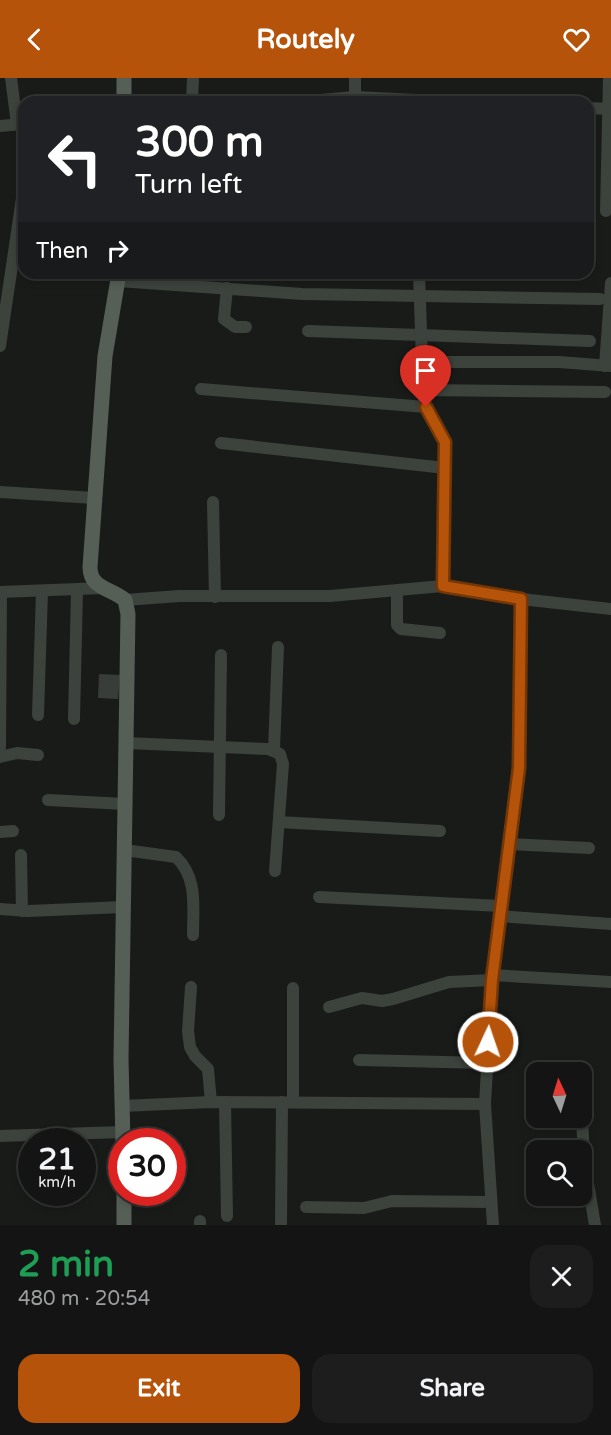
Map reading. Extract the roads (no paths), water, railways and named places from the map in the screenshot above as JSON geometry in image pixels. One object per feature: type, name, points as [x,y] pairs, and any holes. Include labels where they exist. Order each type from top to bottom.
[{"type":"main road","points":[[124,78],[124,96]]},
{"type":"main road","points":[[118,279],[105,356],[90,574],[94,581],[103,588],[125,600],[128,614],[122,1128]]},
{"type":"main road","points":[[124,1206],[124,1225]]},
{"type":"street","points":[[11,78],[18,110]]},
{"type":"street","points":[[192,96],[193,78]]},
{"type":"street","points":[[355,78],[362,96]]},
{"type":"street","points":[[606,211],[609,78]]},
{"type":"street","points":[[594,108],[610,109]]},
{"type":"street","points":[[0,126],[18,124]]},
{"type":"street","points":[[0,346],[18,225]]},
{"type":"street","points":[[138,279],[302,294],[600,299]]},
{"type":"street","points":[[420,279],[423,390],[426,407],[445,442],[443,586]]},
{"type":"street","points":[[448,362],[559,362],[608,366],[611,283]]},
{"type":"street","points":[[227,288],[224,319],[235,327],[246,327]]},
{"type":"street","points":[[308,331],[590,341]]},
{"type":"street","points":[[201,389],[426,407]]},
{"type":"street","points":[[423,390],[605,392]]},
{"type":"street","points":[[221,443],[445,468]]},
{"type":"street","points":[[0,492],[94,498]]},
{"type":"street","points":[[213,502],[215,597]]},
{"type":"street","points":[[125,600],[179,596],[330,596],[443,586],[521,599],[611,609]]},
{"type":"street","points":[[0,747],[1,592],[78,591],[103,588]]},
{"type":"street","points":[[74,719],[78,591]]},
{"type":"street","points":[[398,591],[398,625],[401,629],[440,633]]},
{"type":"street","points":[[38,715],[42,592]]},
{"type":"street","points":[[493,1225],[485,1104],[492,977],[519,768],[521,599]]},
{"type":"street","points":[[274,750],[278,647]]},
{"type":"street","points":[[219,815],[221,655]]},
{"type":"street","points":[[126,743],[220,746],[274,750],[280,754],[283,764],[275,871]]},
{"type":"street","points":[[0,757],[17,753],[38,755]]},
{"type":"street","points":[[48,800],[125,804]]},
{"type":"street","points":[[279,822],[440,831]]},
{"type":"street","points":[[0,832],[13,831]]},
{"type":"street","points":[[509,844],[589,848]]},
{"type":"street","points":[[124,850],[176,857],[181,862],[189,872],[193,886],[193,935]]},
{"type":"street","points":[[21,855],[22,910]]},
{"type":"street","points":[[319,897],[500,911],[611,924]]},
{"type":"street","points":[[0,909],[123,907]]},
{"type":"street","points":[[329,1007],[362,998],[382,1001],[393,999],[449,982],[492,977],[611,982]]},
{"type":"street","points":[[191,987],[188,1031],[190,1047],[208,1069],[211,1102]]},
{"type":"street","points":[[281,1225],[292,988]]},
{"type":"street","points":[[359,1060],[487,1063]]},
{"type":"street","points":[[122,1106],[211,1102],[485,1104]]},
{"type":"street","points":[[225,1102],[227,1216]]},
{"type":"street","points":[[583,1128],[585,1160],[595,1225]]},
{"type":"street","points":[[0,1136],[108,1137]]},
{"type":"street","points":[[306,1207],[364,1208],[392,1201],[490,1202]]}]
